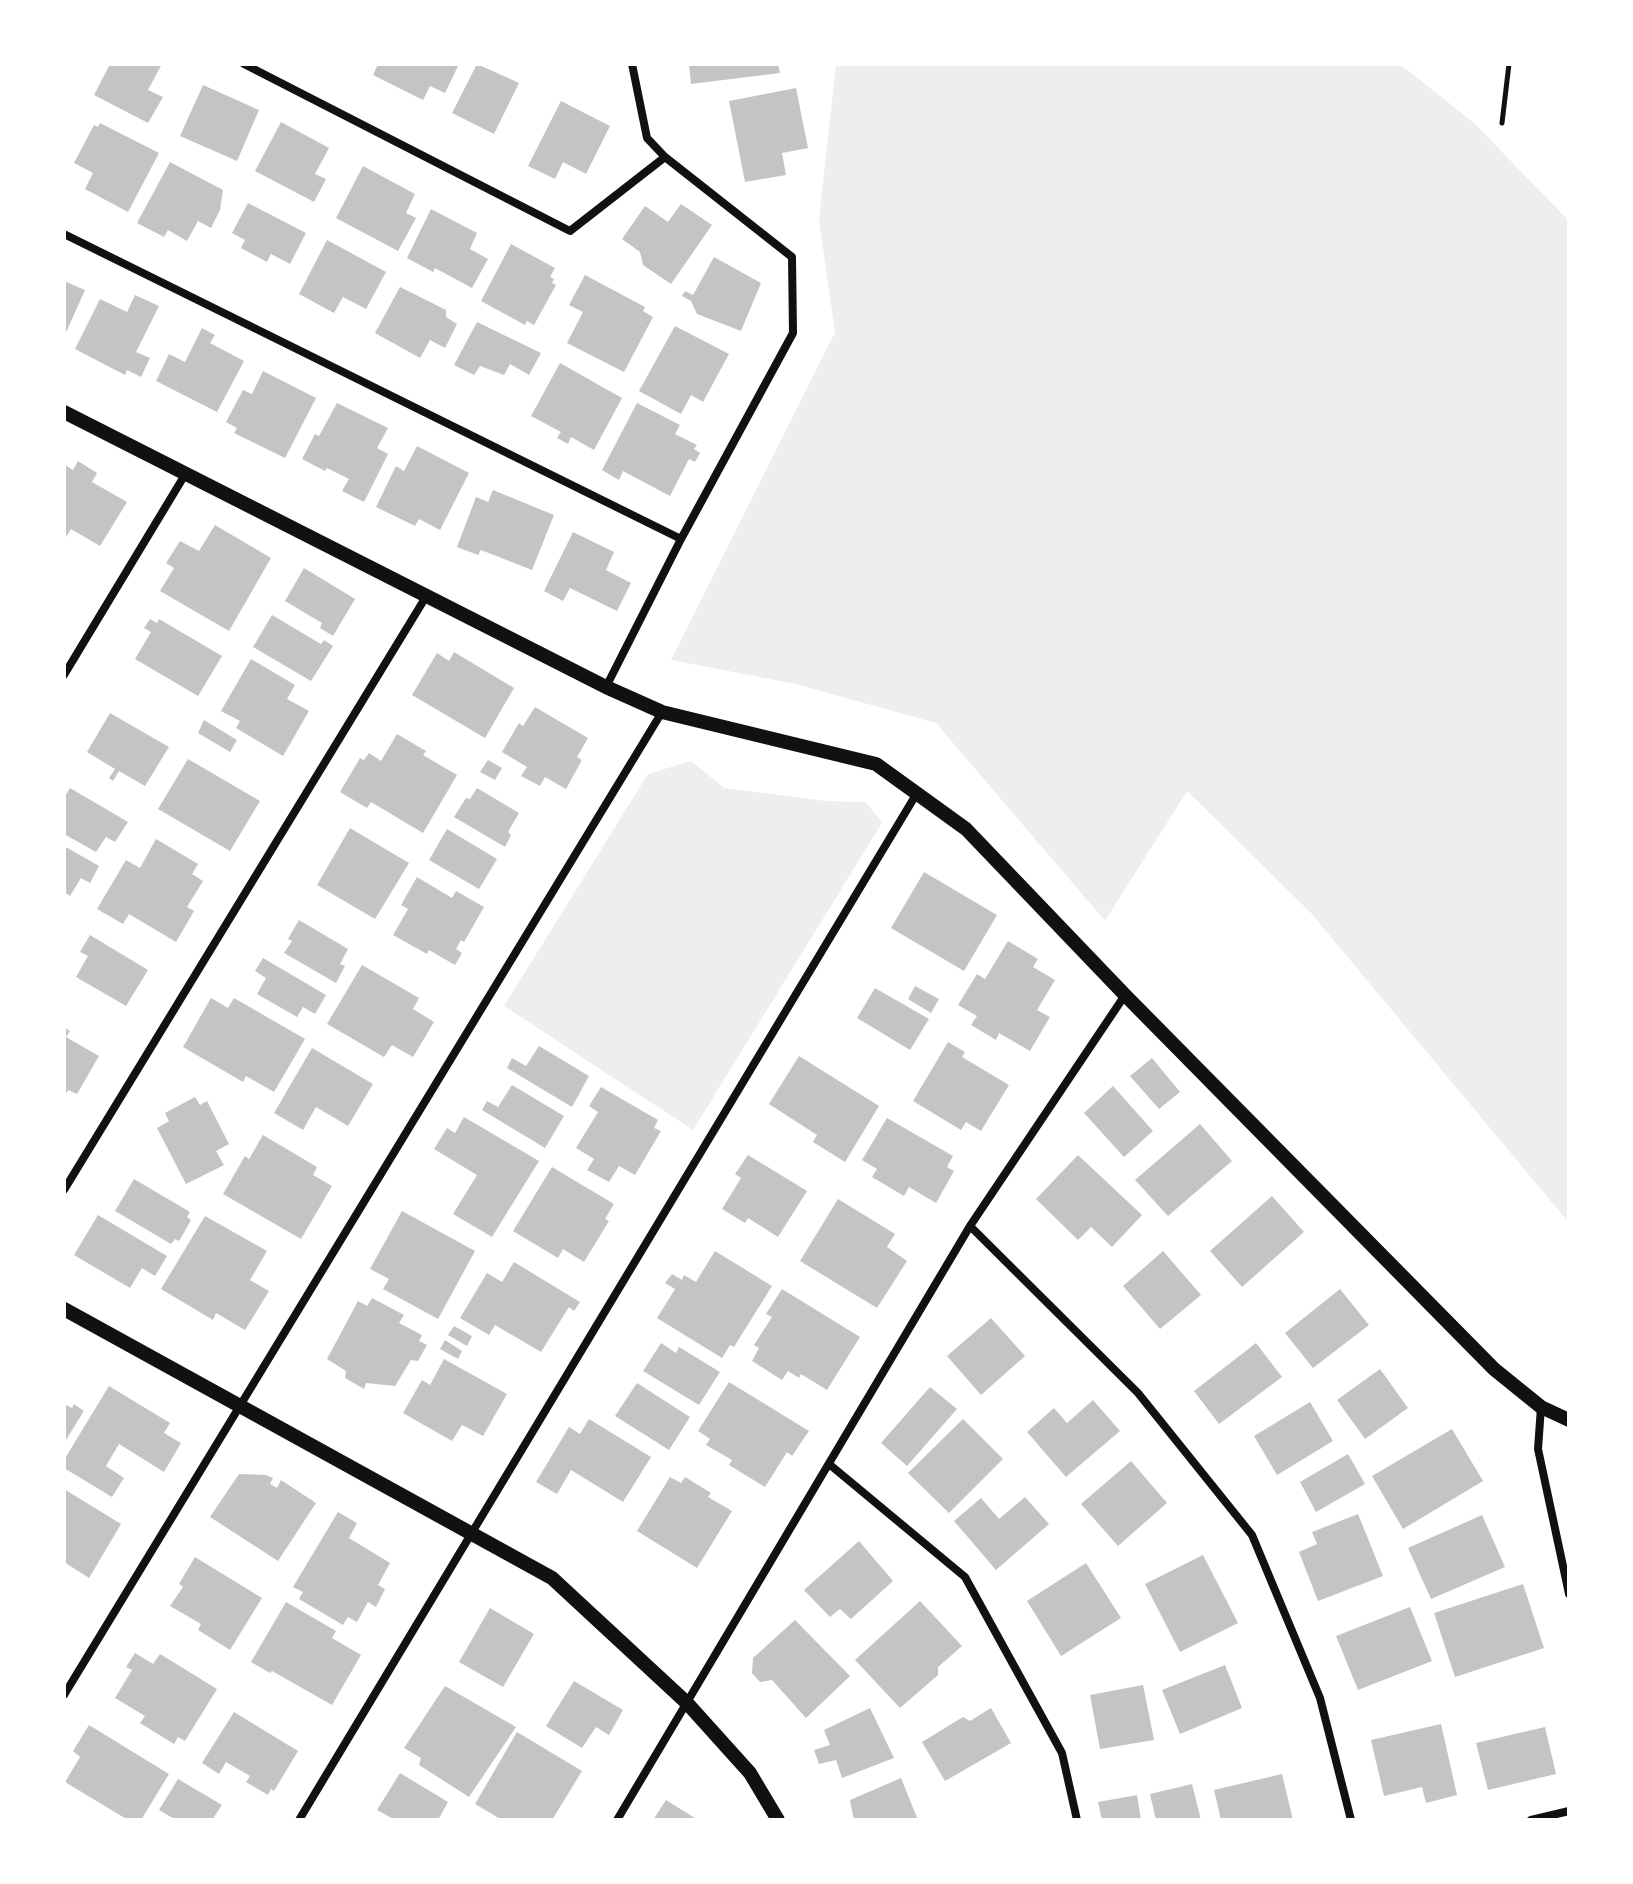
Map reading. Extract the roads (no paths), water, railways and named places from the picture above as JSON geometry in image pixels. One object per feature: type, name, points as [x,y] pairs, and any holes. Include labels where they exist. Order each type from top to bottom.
[{"type":"street","points":[[244,64],[570,231],[665,157]]},
{"type":"street","points":[[606,687],[681,539],[793,333],[792,257],[665,157],[647,138],[632,64]]},
{"type":"street","points":[[64,234],[681,539]]},
{"type":"street","points":[[64,412],[606,687],[662,712],[876,764],[966,829],[1494,1369],[1541,1407],[1569,1420]]},
{"type":"street","points":[[64,675],[187,472]]},
{"type":"street","points":[[64,1190],[427,595]]},
{"type":"street","points":[[64,1695],[662,712]]},
{"type":"street","points":[[299,1820],[917,793]]},
{"type":"street","points":[[617,1820],[970,1226],[1125,995]]},
{"type":"street","points":[[970,1226],[1138,1393],[1252,1535],[1320,1698],[1351,1820]]},
{"type":"street","points":[[64,1309],[552,1578],[687,1703],[750,1773],[778,1820]]},
{"type":"street","points":[[1541,1407],[1538,1449],[1569,1594]]},
{"type":"street","points":[[829,1464],[965,1577],[1062,1753],[1077,1820]]},
{"type":"street","points":[[1531,1820],[1569,1811]]}]
